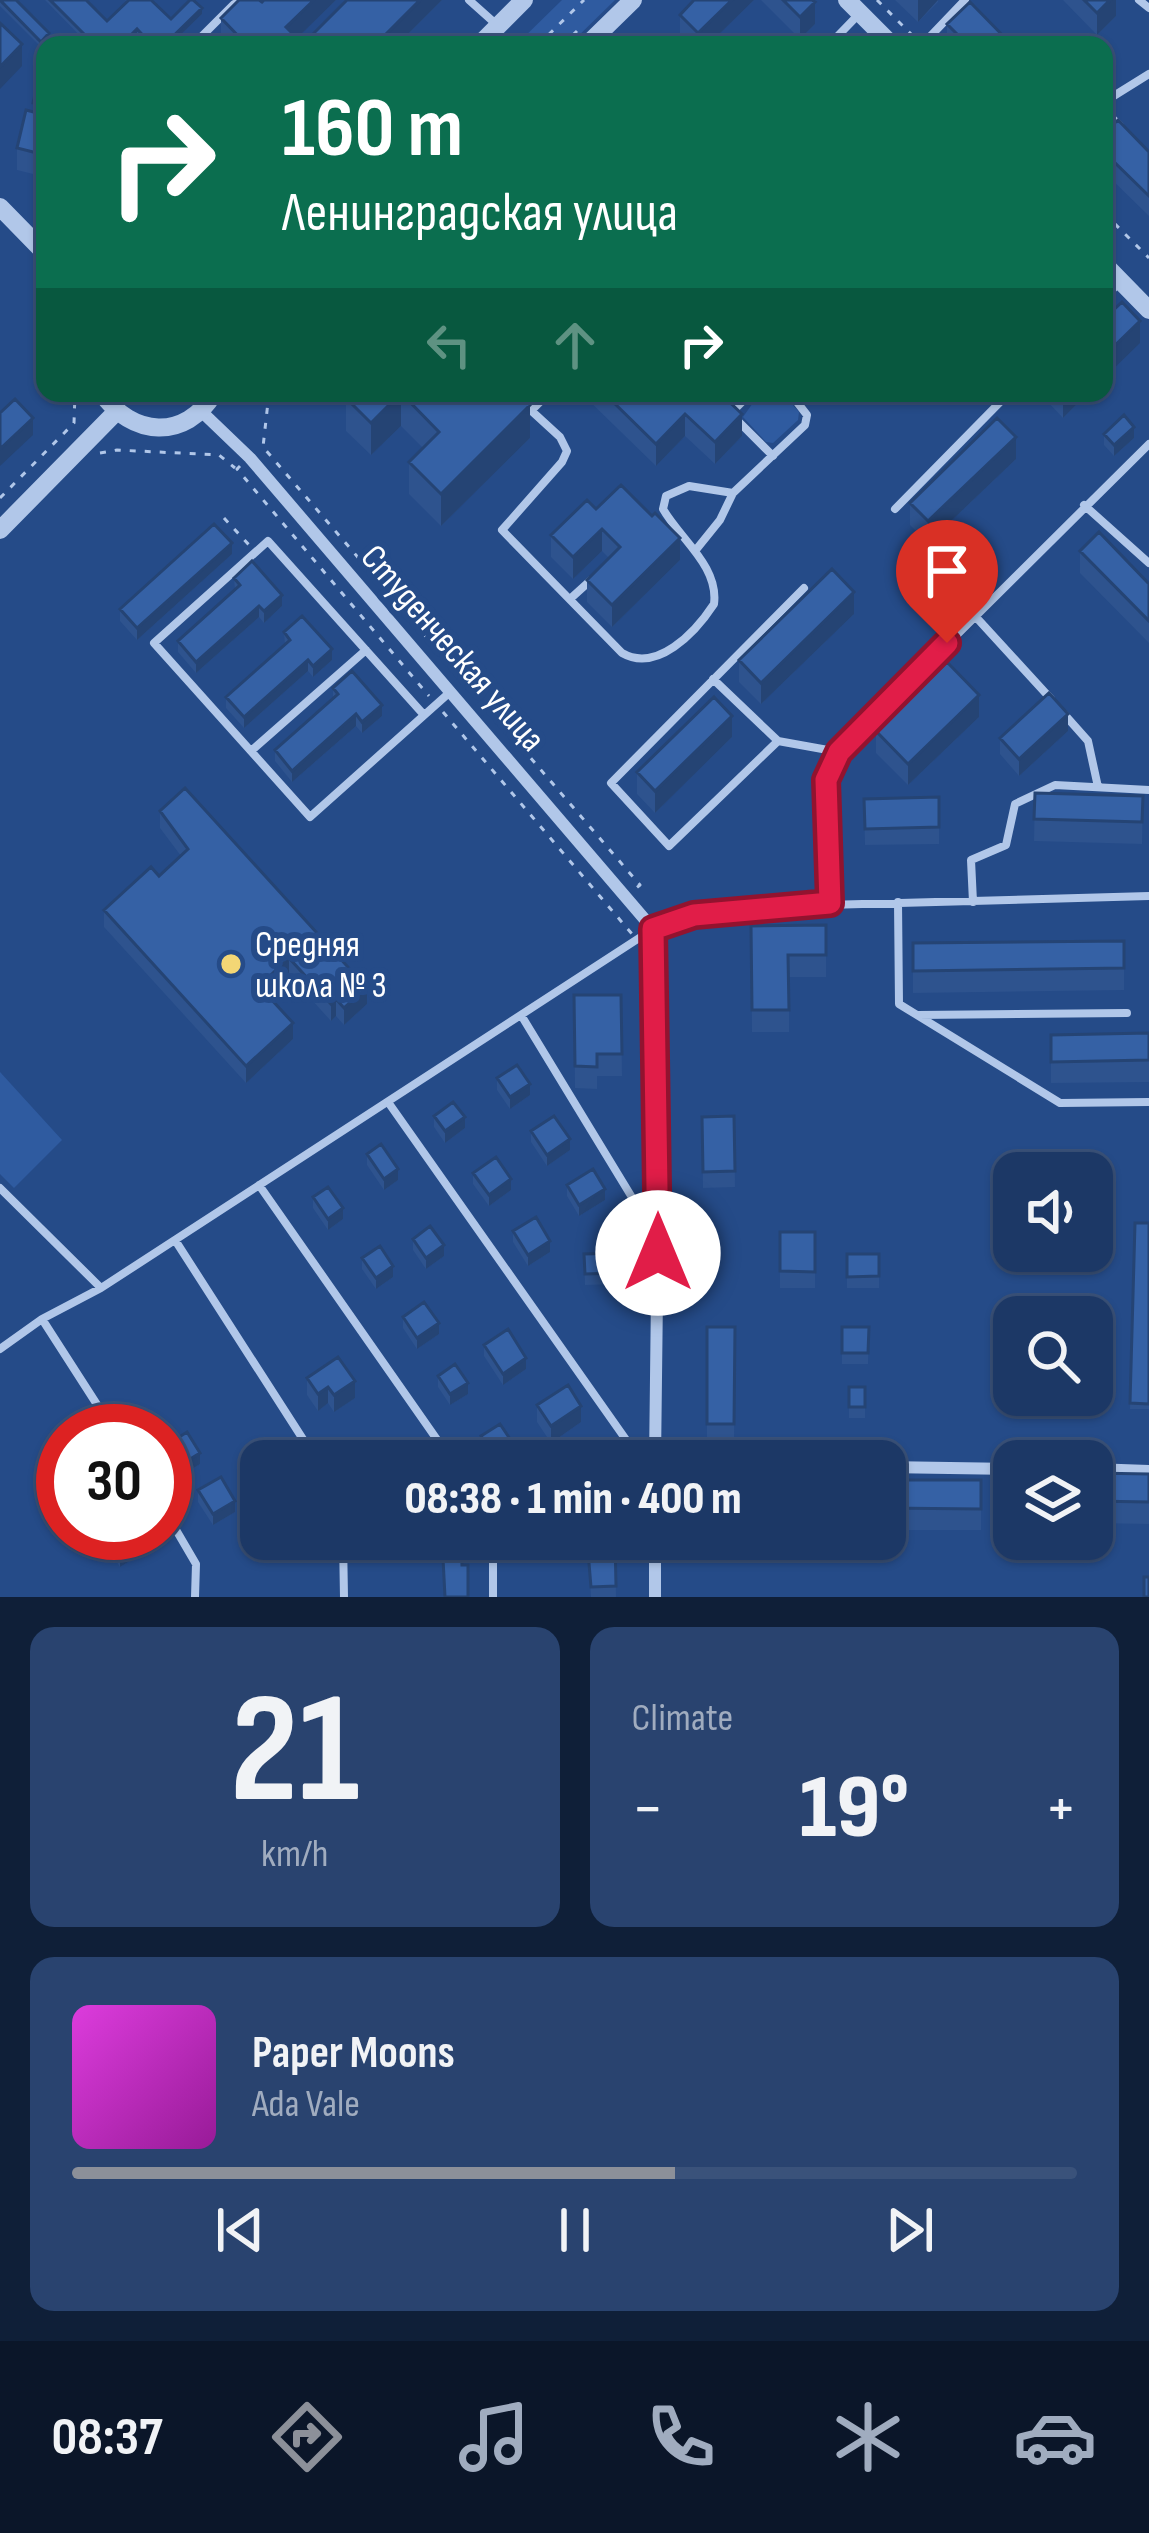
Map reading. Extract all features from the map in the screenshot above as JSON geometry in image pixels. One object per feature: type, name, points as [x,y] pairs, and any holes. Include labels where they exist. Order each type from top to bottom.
[{"type":"street","points":[[488,36],[524,0]]},
{"type":"street","points":[[596,36],[633,0]]},
{"type":"street","points":[[854,6],[883,36]]},
{"type":"street","points":[[0,207],[36,244]]},
{"type":"street","points":[[1113,273],[1149,310]]},
{"type":"street","points":[[108,402],[127,420],[153,429],[181,424],[208,402]]},
{"type":"street","name":"Студенческая улица","points":[[201,411],[250,458],[653,929]]},
{"type":"street","points":[[0,530],[116,412]]},
{"type":"street","points":[[652,1440],[658,1211],[653,929]]},
{"type":"street","points":[[906,1467],[993,1469]]},
{"type":"street","points":[[1113,1470],[1149,1471]]},
{"type":"street","points":[[655,1560],[655,1597]]},
{"type":"lane","points":[[202,36],[235,4],[263,0]]},
{"type":"lane","points":[[469,0],[498,26]]},
{"type":"lane","points":[[931,36],[965,0],[981,15]]},
{"type":"lane","points":[[1139,0],[1149,8]]},
{"type":"lane","points":[[835,36],[854,6]]},
{"type":"lane","points":[[1113,100],[1149,74]]},
{"type":"lane","points":[[1113,116],[1134,140]]},
{"type":"lane","points":[[1113,289],[1121,281]]},
{"type":"lane","points":[[522,402],[560,437],[567,451],[502,530],[635,661],[661,657],[714,604],[712,582],[663,509],[666,496],[689,486],[733,493]]},
{"type":"lane","points":[[531,411],[540,402]]},
{"type":"lane","points":[[742,402],[734,417],[773,456]]},
{"type":"lane","points":[[695,551],[720,520],[733,493],[806,425],[807,415],[797,402]]},
{"type":"lane","points":[[895,509],[1000,402]]},
{"type":"lane","points":[[830,903],[826,780],[839,752],[1149,444]]},
{"type":"lane","points":[[1084,505],[1149,562]]},
{"type":"lane","points":[[424,715],[268,541],[154,644],[310,818],[449,693]]},
{"type":"lane","points":[[570,599],[605,566]]},
{"type":"lane","points":[[778,741],[669,846],[611,783],[804,588]]},
{"type":"lane","points":[[975,616],[1088,741],[1098,787]]},
{"type":"lane","points":[[250,752],[365,650]]},
{"type":"lane","points":[[713,679],[778,741],[839,752]]},
{"type":"lane","points":[[973,902],[971,860],[1006,845],[1015,804],[1055,785],[1149,790]]},
{"type":"lane","points":[[0,1349],[653,929],[694,915],[830,903],[1149,896]]},
{"type":"lane","points":[[898,902],[898,1004],[1060,1102],[1149,1102]]},
{"type":"lane","points":[[916,1015],[1127,1013]]},
{"type":"lane","points":[[521,1015],[633,1199],[658,1211]]},
{"type":"lane","points":[[388,1102],[626,1440]]},
{"type":"lane","points":[[259,1185],[437,1440]]},
{"type":"lane","points":[[0,1188],[101,1288]]},
{"type":"lane","points":[[174,1240],[303,1440]]},
{"type":"lane","points":[[42,1319],[97,1404]]},
{"type":"lane","points":[[192,1557],[195,1597]]},
{"type":"lane","points":[[343,1560],[344,1597]]},
{"type":"lane","points":[[493,1560],[493,1597]]},
{"type":"path","points":[[547,36],[584,0]]},
{"type":"path","points":[[877,0],[913,36]]},
{"type":"path","points":[[1113,222],[1149,258]]},
{"type":"path","points":[[0,498],[74,423],[75,402]]},
{"type":"path","points":[[267,402],[262,447],[640,886],[626,897]]},
{"type":"path","points":[[91,458],[117,450],[218,455],[237,469],[637,940]]},
{"type":"path","points":[[237,469],[250,458]]},
{"type":"path","points":[[224,518],[256,552]]},
{"type":"shaded area","points":[[562,0],[615,0],[578,36],[525,36]]},
{"type":"shaded area","points":[[754,402],[790,402],[799,412],[798,420],[773,443],[766,442],[743,417]]},
{"type":"shaded area","points":[[0,1072],[62,1140],[14,1188],[0,1174]]},
{"type":"building","points":[[0,0],[16,0],[49,33],[36,37]]},
{"type":"building","points":[[50,0],[86,0],[107,21],[129,0],[151,0],[171,19],[190,0],[202,8],[173,36],[144,36],[137,29],[130,36],[86,36]]},
{"type":"building","points":[[239,0],[314,0],[286,27],[295,36],[238,36],[221,18]]},
{"type":"building","points":[[347,0],[420,0],[384,36],[311,36]]},
{"type":"building","points":[[694,0],[732,0],[698,33],[680,15]]},
{"type":"building","points":[[783,0],[812,0],[815,2],[800,17]]},
{"type":"building","points":[[1084,0],[1110,0],[1097,13]]},
{"type":"building","points":[[970,2],[1003,36],[959,36],[947,24]]},
{"type":"building","points":[[0,23],[22,44],[0,67]]},
{"type":"building","points":[[26,110],[36,113],[36,153],[17,148]]},
{"type":"building","points":[[1118,120],[1149,152],[1149,196],[1113,161],[1113,125]]},
{"type":"building","points":[[1122,302],[1140,321],[1113,347],[1113,310]]},
{"type":"building","points":[[15,399],[33,418],[0,449],[0,413]]},
{"type":"building","points":[[350,402],[392,402],[371,423]]},
{"type":"building","points":[[410,402],[530,405],[441,494],[409,462],[439,432]]},
{"type":"building","points":[[613,402],[729,402],[742,414],[715,442],[685,414],[656,444]]},
{"type":"building","points":[[1124,415],[1134,427],[1114,445],[1104,434]]},
{"type":"building","points":[[997,418],[1016,437],[928,521],[910,503]]},
{"type":"building","points":[[621,485],[680,538],[612,605],[587,580],[620,547],[602,529],[573,557],[551,535],[587,500],[596,509]]},
{"type":"building","points":[[214,524],[232,543],[137,628],[120,609]]},
{"type":"building","points":[[1099,532],[1149,584],[1149,621],[1080,551]]},
{"type":"building","points":[[252,561],[282,595],[264,611],[259,606],[196,662],[178,641],[240,585],[234,578]]},
{"type":"building","points":[[832,569],[854,592],[761,683],[739,660]]},
{"type":"building","points":[[302,616],[332,649],[313,666],[308,660],[244,717],[226,697],[290,640],[284,632]]},
{"type":"building","points":[[947,662],[979,695],[908,764],[876,731]]},
{"type":"building","points":[[352,671],[382,705],[362,722],[356,714],[292,771],[275,750],[338,694],[333,688]]},
{"type":"building","points":[[1049,693],[1068,714],[1019,759],[1000,738]]},
{"type":"building","points":[[714,697],[732,716],[655,791],[637,772]]},
{"type":"building","points":[[185,788],[367,988],[344,1008],[336,999],[331,1004],[289,958],[259,986],[293,1023],[246,1066],[104,910],[151,867],[159,876],[188,849],[160,811]]},
{"type":"building","points":[[1035,793],[1143,796],[1142,822],[1034,819]]},
{"type":"building","points":[[939,797],[939,827],[865,829],[864,799]]},
{"type":"building","points":[[826,925],[826,955],[788,955],[789,1010],[752,1010],[751,926]]},
{"type":"building","points":[[1124,941],[1124,968],[913,971],[913,943]]},
{"type":"building","points":[[574,995],[621,995],[622,1054],[597,1054],[597,1067],[575,1066]]},
{"type":"building","points":[[1149,1033],[1149,1060],[1051,1062],[1051,1035]]},
{"type":"building","points":[[517,1065],[530,1084],[510,1097],[497,1078]]},
{"type":"building","points":[[453,1102],[465,1117],[445,1131],[434,1116]]},
{"type":"building","points":[[554,1116],[570,1139],[547,1155],[531,1131]]},
{"type":"building","points":[[734,1116],[735,1171],[703,1172],[702,1117]]},
{"type":"building","points":[[381,1144],[398,1169],[384,1179],[367,1154]]},
{"type":"building","points":[[496,1157],[511,1179],[489,1195],[473,1173]]},
{"type":"building","points":[[593,1169],[605,1189],[579,1205],[567,1185]]},
{"type":"building","points":[[328,1187],[343,1208],[328,1219],[313,1197]]},
{"type":"building","points":[[536,1217],[550,1241],[528,1255],[513,1231]]},
{"type":"building","points":[[1135,1223],[1149,1223],[1149,1404],[1130,1403]]},
{"type":"building","points":[[430,1226],[444,1245],[426,1258],[413,1239]]},
{"type":"building","points":[[780,1232],[815,1232],[815,1272],[780,1271]]},
{"type":"building","points":[[380,1246],[393,1266],[376,1278],[362,1258]]},
{"type":"building","points":[[619,1253],[619,1273],[585,1274],[584,1254]]},
{"type":"building","points":[[847,1254],[879,1254],[879,1276],[847,1277]]},
{"type":"building","points":[[424,1302],[439,1323],[417,1338],[403,1317]]},
{"type":"building","points":[[707,1327],[735,1327],[734,1424],[707,1424]]},
{"type":"building","points":[[842,1327],[869,1327],[868,1353],[842,1353]]},
{"type":"building","points":[[508,1329],[526,1358],[503,1374],[484,1345]]},
{"type":"building","points":[[338,1357],[355,1381],[334,1395],[328,1387],[318,1394],[307,1378]]},
{"type":"building","points":[[455,1364],[468,1383],[450,1394],[438,1376]]},
{"type":"building","points":[[568,1385],[581,1406],[551,1426],[537,1405]]},
{"type":"building","points":[[849,1387],[865,1387],[865,1407],[849,1407]]},
{"type":"building","points":[[500,1424],[510,1439],[484,1440],[481,1436]]},
{"type":"building","points":[[1113,1473],[1149,1474],[1149,1502],[1113,1501]]},
{"type":"building","points":[[221,1477],[235,1501],[213,1514],[198,1490]]},
{"type":"building","points":[[906,1480],[981,1480],[981,1509],[906,1508]]},
{"type":"building","points":[[443,1560],[462,1560],[462,1565],[468,1565],[468,1597],[445,1597]]},
{"type":"building","points":[[589,1560],[615,1560],[616,1586],[591,1587]]},
{"type":"building","points":[[1144,1577],[1149,1577],[1149,1597],[1144,1597]]},
{"type":"place","name":"Средняя школа № 3","points":[[231,964]]},
{"type":"route","points":[[658,1253],[653,929],[694,915],[830,903],[826,780],[839,752],[947,643]]}]
